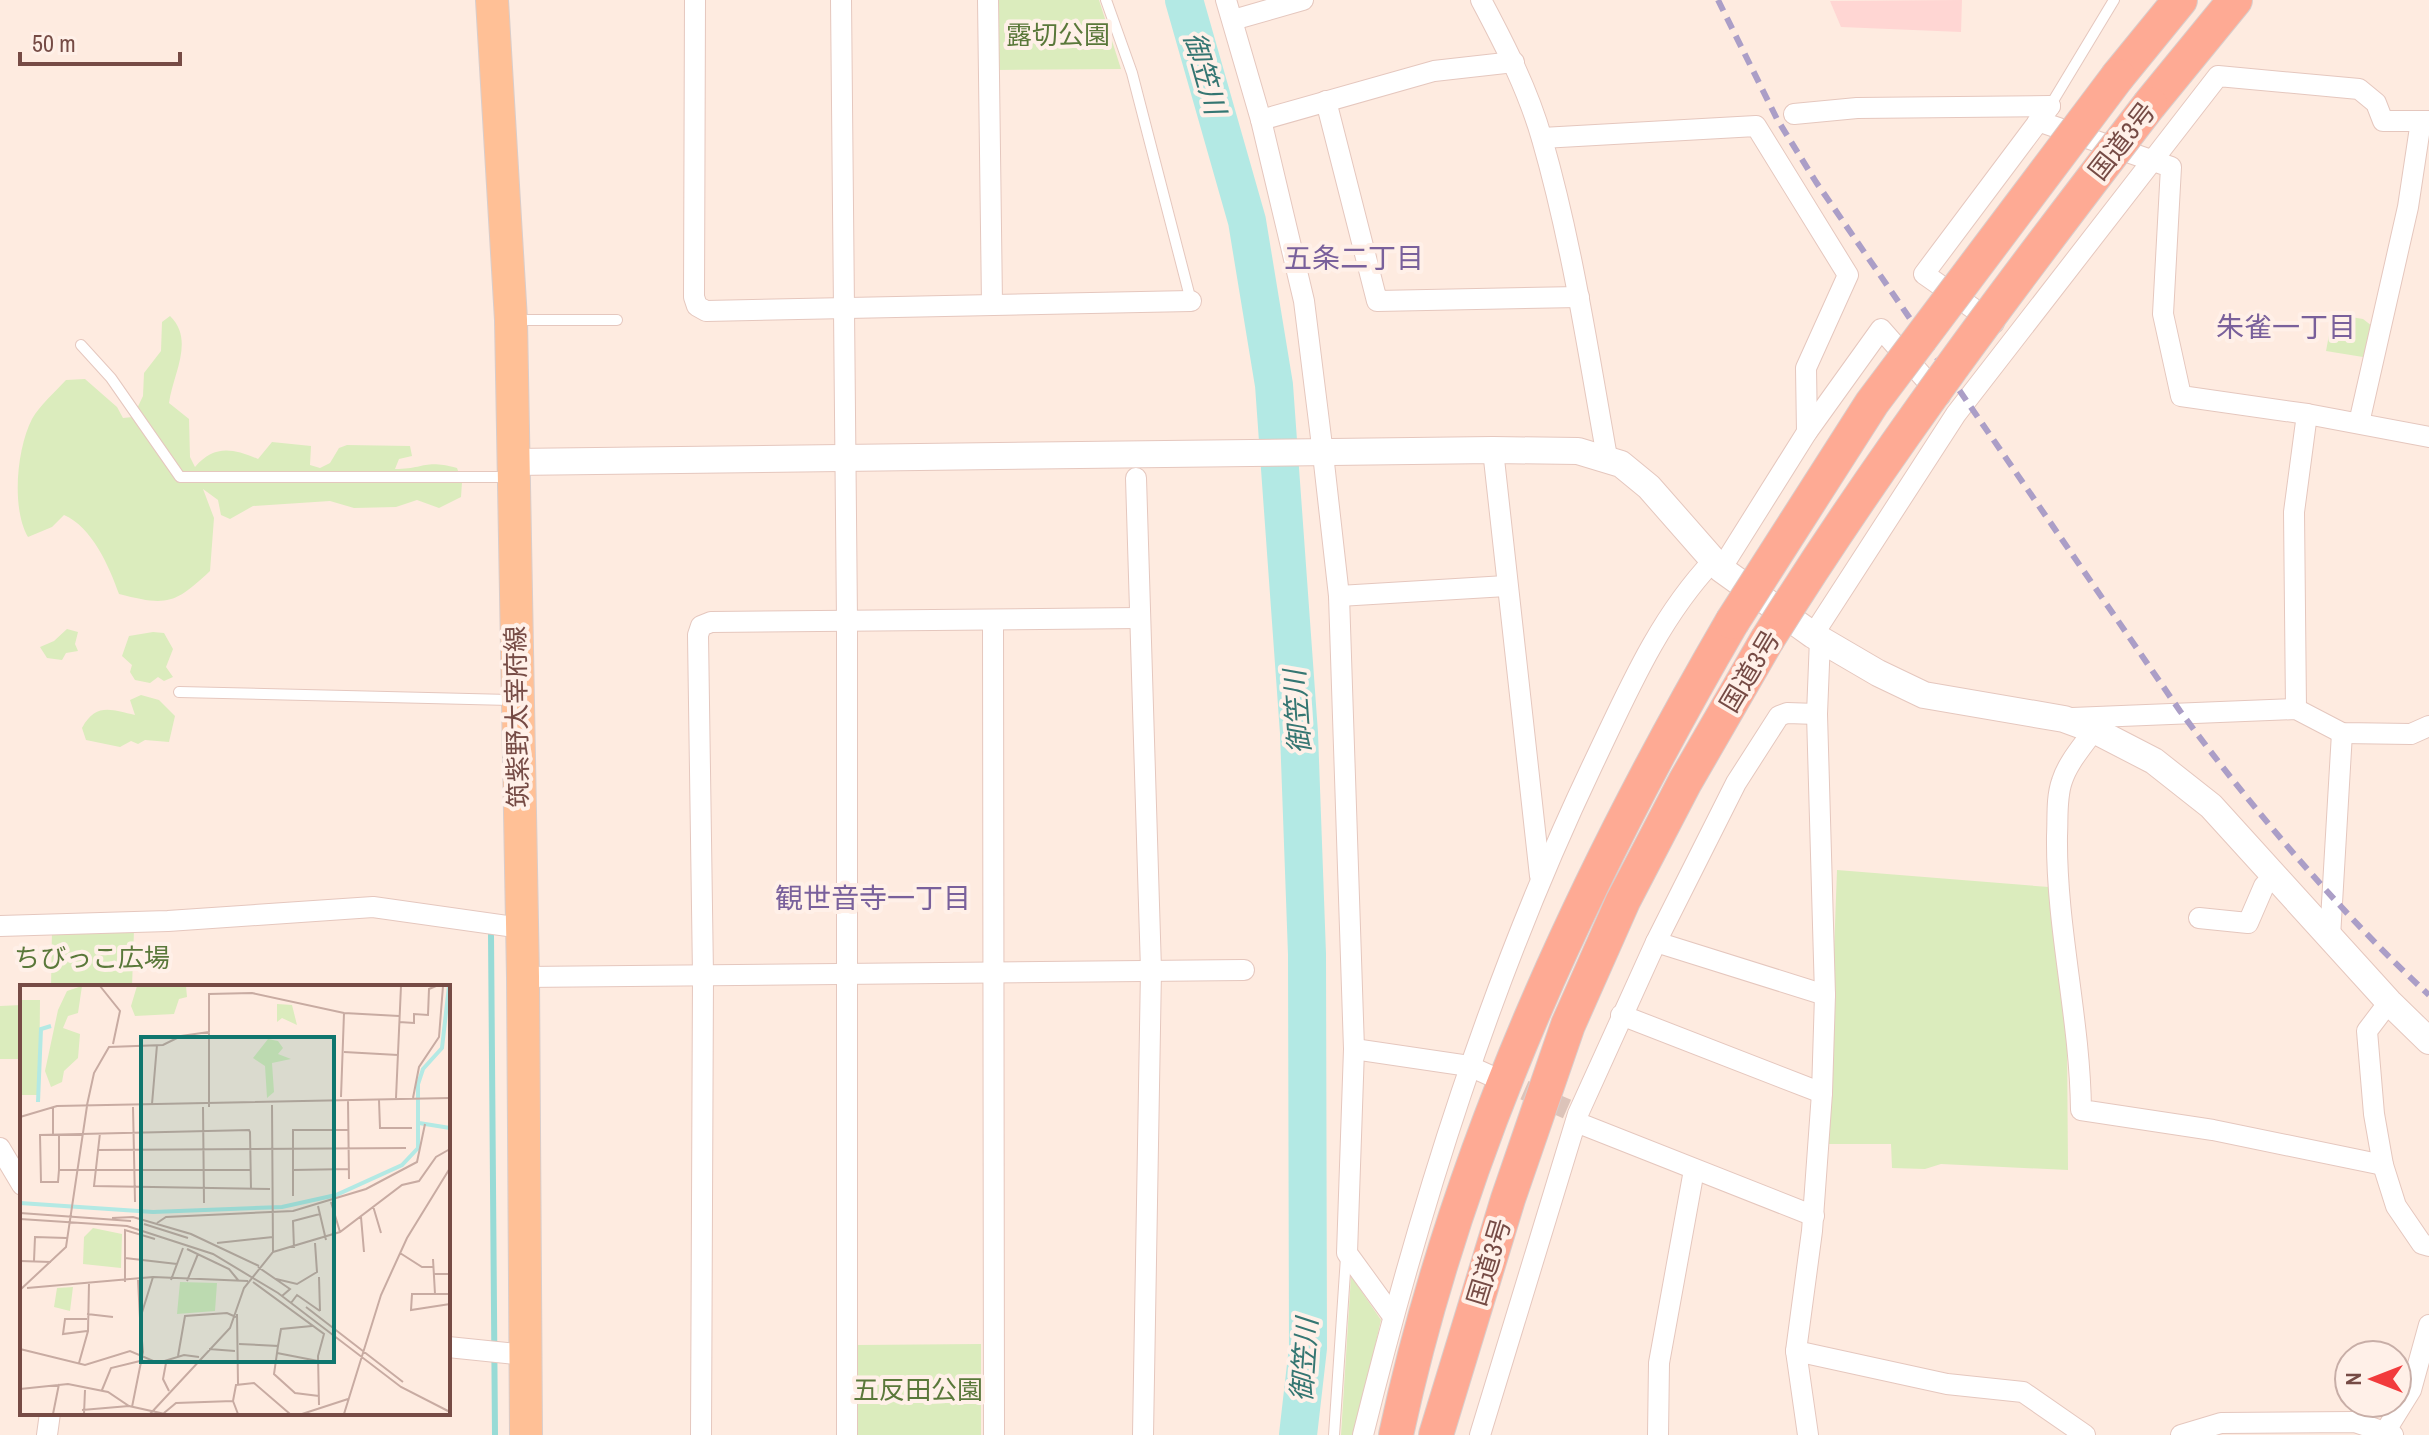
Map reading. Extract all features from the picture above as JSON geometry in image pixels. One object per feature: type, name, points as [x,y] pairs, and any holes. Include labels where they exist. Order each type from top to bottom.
[{"type":"highway","name":"国道3号","points":[[1396,1435],[1466,1188],[1534,1013],[1594,874],[1655,755],[1732,622],[1872,403],[2118,76],[2180,0]]},
{"type":"highway","name":"国道3号","points":[[1436,1435],[1508,1199],[1568,1025],[1623,901],[1664,822],[1767,640],[1843,517],[1924,402],[2150,104],[2235,0]]},
{"type":"main road","name":"筑紫野太宰府線","points":[[492,0],[511,320],[523,977],[504,1354],[526,1435]]},
{"type":"street","points":[[695,0],[694,297],[697,306],[706,311],[1191,301]]},
{"type":"street","points":[[841,0],[847,620],[844,973],[847,1435]]},
{"type":"street","points":[[988,0],[992,304]]},
{"type":"street","points":[[1226,0],[1261,120],[1304,301],[1339,596],[1354,1049],[1347,1253],[1392,1315]]},
{"type":"street","points":[[1233,20],[1303,0]]},
{"type":"street","points":[[1481,0],[1514,62],[1542,138],[1579,297],[1607,457]]},
{"type":"street","points":[[1261,120],[1434,71],[1514,62]]},
{"type":"street","points":[[1808,1435],[1796,1351],[1814,1216],[1825,995],[1817,637],[1956,414],[2218,76],[2359,89],[2376,103],[2383,121],[2425,121],[2359,423]]},
{"type":"street","points":[[1326,101],[1377,301],[1579,297]]},
{"type":"street","points":[[1794,114],[1857,108],[2044,114],[2171,167],[2163,314],[2181,396],[2307,414],[2429,437]]},
{"type":"street","points":[[2015,338],[1924,274],[2044,114]]},
{"type":"street","points":[[1542,138],[1756,126],[1848,275],[1806,368],[1807,432]]},
{"type":"street","points":[[1363,1435],[1392,1315],[1469,1066],[1540,876],[1634,678],[1691,584],[1717,565],[1881,329],[1956,414]]},
{"type":"street","points":[[2296,709],[2294,512],[2307,414]]},
{"type":"street","points":[[1493,450],[1540,876]]},
{"type":"street","points":[[513,470],[845,459],[1136,466],[1232,453],[1493,450],[1578,451],[1607,457],[1642,480],[1717,565],[1817,637],[1924,695],[2064,719],[2094,730],[2154,761],[2211,806],[2389,1002],[2429,1041]]},
{"type":"street","points":[[1136,466],[1151,970],[1143,1435]]},
{"type":"street","points":[[1339,596],[1506,586]]},
{"type":"street","points":[[701,1435],[703,975],[698,635],[701,626],[711,622],[1139,618]]},
{"type":"street","points":[[993,620],[994,1435]]},
{"type":"street","points":[[2064,719],[2296,709],[2342,733],[2411,734],[2429,726]]},
{"type":"street","points":[[1480,1435],[1574,1115],[1736,783],[1779,716],[1787,713],[1817,714]]},
{"type":"street","points":[[2094,730],[2066,770],[2058,795],[2057,878],[2067,982],[2080,1053],[2081,1110],[2213,1130],[2383,1165]]},
{"type":"street","points":[[2330,937],[2342,733]]},
{"type":"street","points":[[2199,918],[2248,923],[2264,886],[2275,875]]},
{"type":"street","points":[[0,926],[168,921],[373,907],[522,928]]},
{"type":"street","points":[[1656,942],[1825,995]]},
{"type":"street","points":[[523,977],[1244,970]]},
{"type":"street","points":[[2389,1002],[2367,1031],[2374,1114],[2383,1165],[2400,1213],[2422,1244],[2429,1246]]},
{"type":"street","points":[[1621,1015],[1822,1093]]},
{"type":"street","points":[[1354,1049],[1469,1066],[1489,1075]]},
{"type":"street","points":[[1574,1115],[1694,1170],[1814,1216]]},
{"type":"street","points":[[0,1148],[20,1182]]},
{"type":"street","points":[[1658,1435],[1659,1363],[1694,1170]]},
{"type":"street","points":[[2181,1435],[2221,1423],[2355,1422],[2387,1434],[2411,1390],[2429,1325]]},
{"type":"street","points":[[450,1347],[504,1354]]},
{"type":"street","points":[[1796,1351],[1947,1384],[2023,1392],[2085,1435]]},
{"type":"street","points":[[47,1435],[50,1415]]},
{"type":"lane","points":[[1106,0],[1132,73],[1191,301]]},
{"type":"lane","points":[[2044,114],[2114,0]]},
{"type":"lane","points":[[511,320],[617,320]]},
{"type":"lane","points":[[81,345],[111,378],[180,477],[513,470]]},
{"type":"lane","points":[[179,692],[516,700]]},
{"type":"lane","points":[[1334,1435],[1347,1253]]},
{"type":"shaded area","points":[[1962,0],[1961,32],[1841,27],[1830,1]]},
{"type":"green space","name":"露切公園","points":[[995,0],[1099,0],[1121,69],[996,70]]},
{"type":"green space","points":[[2333,314],[2363,319],[2372,326],[2363,357],[2326,351]]},
{"type":"green space","points":[[170,316],[177,325],[182,346],[169,403],[189,419],[190,457],[195,467],[216,452],[232,451],[258,459],[272,442],[311,446],[310,465],[320,468],[330,463],[339,448],[347,445],[410,446],[412,456],[399,459],[395,469],[431,464],[457,468],[462,482],[461,497],[439,508],[417,500],[396,507],[354,508],[330,501],[253,506],[230,519],[221,515],[218,500],[203,489],[214,518],[210,571],[187,591],[169,600],[148,600],[119,594],[98,548],[74,521],[64,515],[52,527],[28,537],[19,510],[20,461],[32,419],[66,380],[85,379],[117,407],[123,418],[133,417],[143,396],[144,373],[161,351],[162,322]]},
{"type":"green space","points":[[67,629],[78,632],[75,644],[78,651],[66,653],[62,660],[47,658],[40,647],[54,641]]},
{"type":"green space","points":[[164,633],[173,649],[166,667],[173,677],[164,681],[158,677],[150,683],[135,680],[130,672],[132,665],[122,656],[129,636]]},
{"type":"green space","points":[[141,695],[159,700],[175,716],[169,742],[145,740],[138,744],[131,741],[120,747],[86,740],[82,728],[93,714],[105,710],[135,715],[130,700]]},
{"type":"green space","points":[[1837,870],[2049,887],[2067,1041],[2068,1170],[1941,1164],[1925,1169],[1892,1168],[1891,1144],[1827,1144]]},
{"type":"green space","name":"ちびっこ広場","points":[[52,929],[134,930],[132,985],[51,985]]},
{"type":"green space","name":"ちびっこ広場","points":[[20,1005],[20,1059],[0,1059],[0,1006]]},
{"type":"green space","points":[[1351,1276],[1381,1320],[1355,1435],[1341,1435]]},
{"type":"green space","name":"五反田公園","points":[[981,1344],[981,1435],[855,1435],[855,1345]]},
{"type":"waterway","name":"御笠川","points":[[1184,0],[1247,221],[1274,385],[1299,733],[1307,954],[1308,1348],[1298,1435]]},
{"type":"waterway","points":[[491,935],[495,1435]]},
{"type":"tunnel","points":[[1497,1078],[1567,1109]]},
{"type":"railway","points":[[1718,0],[1777,119],[1816,182],[2180,711],[2298,859],[2363,930],[2429,995]]},
{"type":"district","name":"五条二丁目","points":[[1354,258]]},
{"type":"district","name":"朱雀一丁目","points":[[2286,327]]},
{"type":"district","name":"観世音寺一丁目","points":[[873,898]]}]
